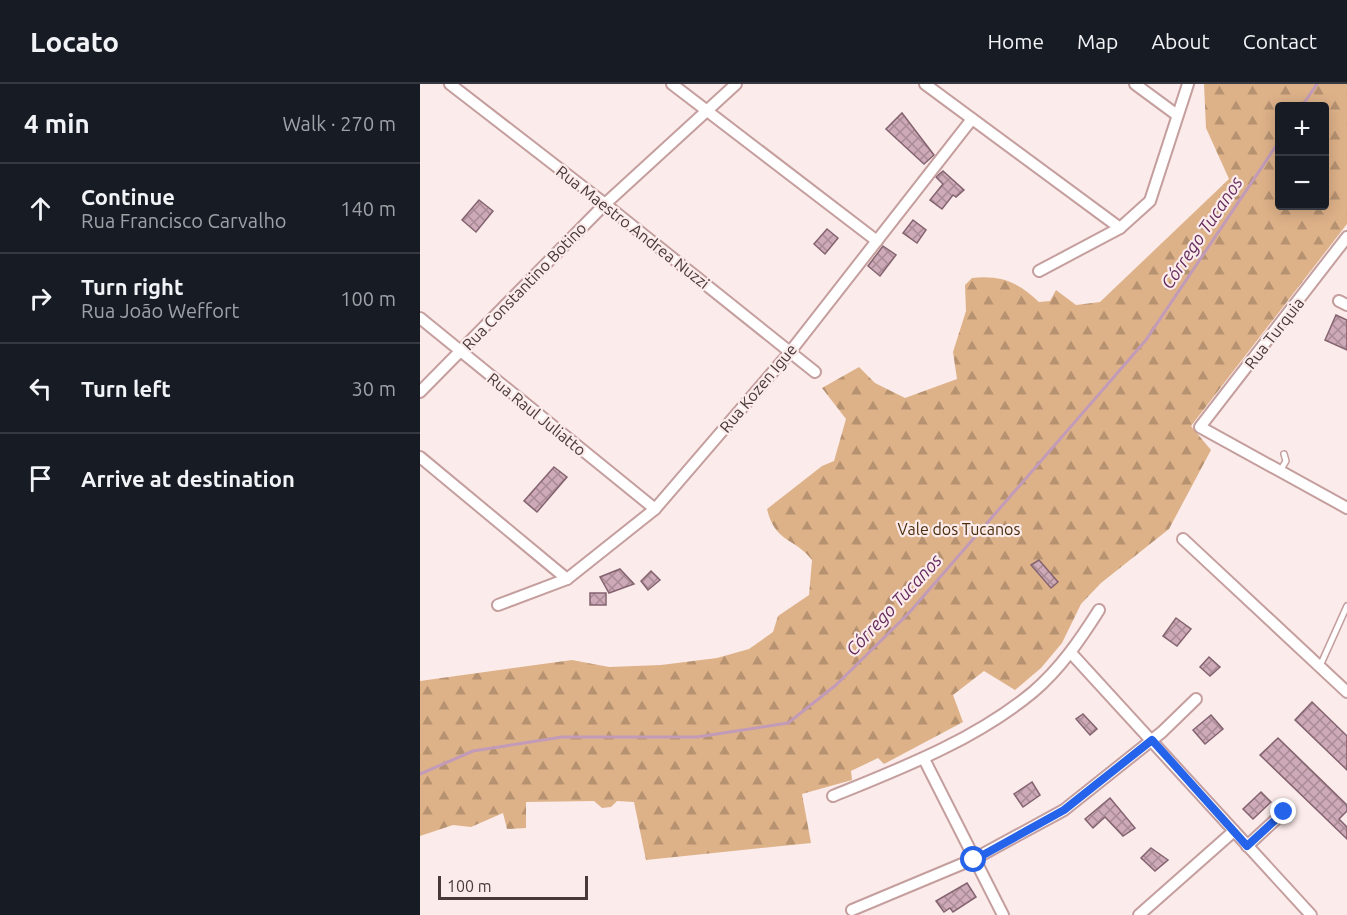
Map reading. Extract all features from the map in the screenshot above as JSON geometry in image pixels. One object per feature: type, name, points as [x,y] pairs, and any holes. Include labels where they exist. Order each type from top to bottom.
[{"type":"street","name":"Rua Maestro Andrea Nuzzi","points":[[450,84],[605,204],[814,372]]},
{"type":"street","points":[[672,84],[877,241]]},
{"type":"street","name":"Rua Constantino Botino","points":[[420,392],[605,204],[736,84]]},
{"type":"street","points":[[925,84],[1120,228]]},
{"type":"street","points":[[1135,84],[1177,115]]},
{"type":"street","points":[[1039,271],[1120,228],[1150,201],[1188,84]]},
{"type":"street","name":"Rua Kozen Igue","points":[[498,606],[567,579],[655,509],[790,352],[972,119]]},
{"type":"street","name":"Rua Turquia","points":[[1280,471],[1200,427],[1347,237]]},
{"type":"street","name":"Rua Raul Juliatto","points":[[420,318],[655,509]]},
{"type":"street","points":[[420,457],[567,579]]},
{"type":"street","points":[[1280,471],[1347,508]]},
{"type":"street","points":[[1183,539],[1347,692]]},
{"type":"street","points":[[833,796],[924,759],[989,723],[1033,692],[1071,653],[1099,610]]},
{"type":"street","points":[[1071,653],[1307,913]]},
{"type":"street","points":[[852,910],[974,860],[1064,810],[1152,740],[1196,699]]},
{"type":"street","points":[[924,759],[1003,915]]},
{"type":"street","points":[[1247,846],[1284,812]]},
{"type":"street","points":[[1139,915],[1234,831]]},
{"type":"lane","points":[[1280,471],[1286,461],[1284,454]]},
{"type":"lane","points":[[1320,666],[1347,606]]},
{"type":"green space","name":"Vale dos Tucanos","points":[[1204,84],[1347,84],[1347,224],[1191,426],[1211,450],[1169,529],[1101,583],[1081,604],[1062,643],[1041,668],[1015,690],[984,671],[953,695],[963,722],[884,764],[878,758],[851,771],[852,780],[802,794],[811,843],[646,860],[634,802],[617,801],[611,807],[602,808],[594,801],[526,802],[526,828],[507,829],[503,813],[471,827],[453,825],[420,836],[420,681],[572,660],[609,667],[661,665],[717,658],[749,649],[773,632],[778,616],[809,595],[812,560],[780,534],[770,520],[767,509],[822,466],[834,461],[846,419],[822,388],[859,367],[875,383],[905,398],[957,379],[953,352],[966,311],[965,285],[972,278],[982,277],[1008,281],[1024,289],[1039,302],[1050,301],[1056,290],[1076,305],[1100,302],[1229,179],[1206,128]]},
{"type":"building","points":[[902,113],[934,155],[924,164],[886,129]]},
{"type":"building","points":[[943,171],[964,190],[956,197],[953,195],[942,209],[930,200],[943,184],[936,177]]},
{"type":"building","points":[[479,200],[493,211],[476,232],[462,220]]},
{"type":"building","points":[[913,220],[926,230],[917,243],[903,233]]},
{"type":"building","points":[[827,229],[838,238],[825,254],[814,244]]},
{"type":"building","points":[[883,246],[896,255],[880,276],[868,266]]},
{"type":"building","points":[[1336,315],[1347,320],[1347,350],[1325,340]]},
{"type":"building","points":[[554,467],[567,477],[537,512],[524,501]]},
{"type":"building","points":[[1039,560],[1058,582],[1051,588],[1031,565]]},
{"type":"building","points":[[620,569],[634,584],[609,593],[600,577]]},
{"type":"building","points":[[651,571],[660,580],[648,590],[641,581]]},
{"type":"building","points":[[590,593],[606,593],[606,605],[590,605]]},
{"type":"building","points":[[1176,618],[1191,629],[1177,646],[1163,636]]},
{"type":"building","points":[[1209,657],[1220,667],[1210,676],[1200,667]]},
{"type":"building","points":[[1312,702],[1347,736],[1347,770],[1295,720]]},
{"type":"building","points":[[1083,714],[1097,729],[1090,735],[1076,719]]},
{"type":"building","points":[[1211,715],[1223,729],[1205,744],[1193,730]]},
{"type":"building","points":[[1278,738],[1347,805],[1347,811],[1339,819],[1347,827],[1347,839],[1260,755]]},
{"type":"building","points":[[1032,782],[1040,795],[1023,807],[1014,794]]},
{"type":"building","points":[[1261,792],[1271,802],[1253,819],[1243,809]]},
{"type":"building","points":[[1110,798],[1135,828],[1123,836],[1105,817],[1093,828],[1085,819]]},
{"type":"building","points":[[1151,848],[1168,860],[1155,871],[1141,858]]},
{"type":"building","points":[[967,883],[976,897],[953,912],[950,908],[944,912],[936,901]]},
{"type":"waterway","name":"Córrego Tucanos","points":[[1305,102],[1317,84]]},
{"type":"waterway","name":"Córrego Tucanos","points":[[420,774],[473,751],[562,737],[697,737],[788,723],[836,685],[908,614],[1146,340],[1275,147]]},
{"type":"route","points":[[974,860],[1064,810],[1152,740],[1247,846],[1284,812]]}]
